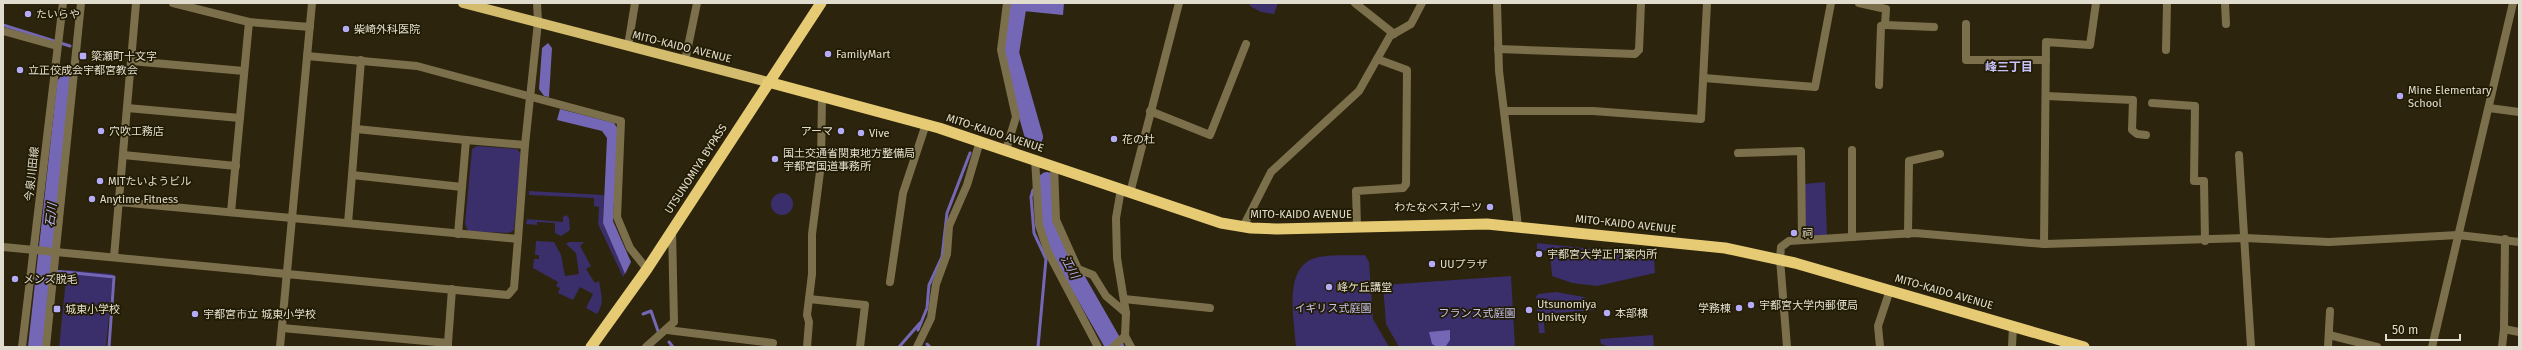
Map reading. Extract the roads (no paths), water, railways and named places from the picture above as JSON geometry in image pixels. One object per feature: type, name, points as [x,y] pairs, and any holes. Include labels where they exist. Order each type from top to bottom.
[{"type":"highway","name":"UTSUNOMIYA BYPASS","points":[[591,347],[647,269],[821,3]]},
{"type":"highway","name":"MITO-KAIDO AVENUE","points":[[768,82],[822,95],[926,124],[1035,159],[1206,219],[1243,227],[1277,229],[1456,224],[1518,226],[1725,248],[1780,259],[2084,347]]},
{"type":"main road","name":"MITO-KAIDO AVENUE","points":[[463,3],[768,82]]},
{"type":"street","name":"今泉川田線","points":[[22,347],[35,250],[63,3]]},
{"type":"street","points":[[46,347],[57,252],[81,3]]},
{"type":"street","points":[[114,257],[136,3]]},
{"type":"street","points":[[173,3],[249,22],[310,27]]},
{"type":"street","points":[[280,347],[312,3]]},
{"type":"street","points":[[3,247],[287,272],[508,294],[514,288],[525,145],[538,22],[537,3]]},
{"type":"street","points":[[628,46],[635,3]]},
{"type":"street","points":[[685,61],[697,3]]},
{"type":"street","points":[[1006,3],[1000,50],[1016,116],[1006,150]]},
{"type":"street","points":[[1131,347],[1125,336],[1126,314],[1117,258],[1116,218],[1150,111],[1180,3]]},
{"type":"street","points":[[1356,3],[1394,34]]},
{"type":"street","points":[[1243,227],[1271,172],[1359,91],[1390,36],[1412,24],[1422,3]]},
{"type":"street","points":[[1497,3],[1498,49],[1518,226]]},
{"type":"street","points":[[1498,49],[1635,54],[1639,50],[1641,3]]},
{"type":"street","points":[[1504,111],[1593,111],[1701,119],[1707,3]]},
{"type":"street","points":[[1704,78],[1815,86],[1831,3]]},
{"type":"street","points":[[1859,3],[1886,9],[1885,25]]},
{"type":"street","points":[[2044,244],[2046,42],[2090,45],[2096,3]]},
{"type":"street","points":[[2166,50],[2167,3]]},
{"type":"street","points":[[2225,3],[2226,24]]},
{"type":"street","points":[[2432,347],[2513,3]]},
{"type":"street","points":[[231,212],[249,22]]},
{"type":"street","points":[[1966,24],[1966,60],[2046,60]]},
{"type":"street","points":[[1879,85],[1881,26],[1934,28]]},
{"type":"street","points":[[3,31],[57,46]]},
{"type":"street","points":[[1150,111],[1210,135],[1246,44]]},
{"type":"street","points":[[307,56],[417,66],[621,121],[617,217],[630,248],[647,269]]},
{"type":"street","points":[[1357,226],[1356,191],[1403,188],[1406,184],[1408,70],[1377,59]]},
{"type":"street","points":[[348,223],[361,60]]},
{"type":"street","points":[[131,61],[244,71]]},
{"type":"street","points":[[807,347],[809,299],[812,274],[812,234],[821,164],[822,95]]},
{"type":"street","points":[[2046,96],[2133,100],[2132,130],[2137,134],[2146,135]]},
{"type":"street","points":[[2152,103],[2195,106],[2194,181],[2204,181],[2205,241]]},
{"type":"street","points":[[127,108],[240,118]]},
{"type":"street","points":[[2489,108],[2519,112]]},
{"type":"street","points":[[890,282],[903,193],[926,124]]},
{"type":"street","points":[[356,129],[525,145]]},
{"type":"street","points":[[458,234],[466,140]]},
{"type":"street","points":[[917,347],[931,318],[936,284],[947,254],[949,226],[967,186],[980,141]]},
{"type":"street","points":[[1852,150],[1852,237]]},
{"type":"street","points":[[1738,153],[1801,151],[1802,240]]},
{"type":"street","points":[[1908,234],[1909,161],[1940,154]]},
{"type":"street","points":[[123,155],[236,166]]},
{"type":"street","points":[[2239,155],[2246,238],[2252,347]]},
{"type":"street","points":[[1035,159],[1039,225],[1048,252],[1098,347]]},
{"type":"street","points":[[1054,166],[1056,220],[1078,269],[1093,275],[1106,296],[1126,314]]},
{"type":"street","points":[[352,175],[462,187]]},
{"type":"street","points":[[118,202],[518,239]]},
{"type":"street","points":[[646,347],[667,330],[674,322],[672,229]]},
{"type":"street","points":[[1787,347],[1780,259],[1781,247],[1789,241],[1908,234],[1956,235],[2044,244],[2205,241],[2246,238],[2329,242],[2458,235],[2505,239],[2519,242]]},
{"type":"street","points":[[2502,347],[2504,329],[2505,239]]},
{"type":"street","points":[[282,328],[448,345],[452,289]]},
{"type":"street","points":[[1880,347],[1878,326],[1890,290]]},
{"type":"street","points":[[809,299],[865,305],[860,347]]},
{"type":"street","points":[[1124,299],[1210,308]]},
{"type":"street","points":[[2328,347],[2330,311]]},
{"type":"street","points":[[2012,347],[2013,326]]},
{"type":"street","points":[[2504,329],[2519,332]]},
{"type":"street","points":[[667,330],[773,343]]},
{"type":"street","points":[[2329,335],[2377,347]]},
{"type":"street","points":[[1113,347],[1125,336]]},
{"type":"waterway","name":"江川","points":[[1018,3],[1010,53],[1034,137]]},
{"type":"waterway","points":[[3,25],[70,46]]},
{"type":"waterway","name":"石川","points":[[37,347],[66,84]]},
{"type":"waterway","points":[[918,330],[927,308],[929,285],[942,257],[947,213],[970,153]]},
{"type":"waterway","name":"江川","points":[[1047,181],[1048,230],[1115,347]]},
{"type":"waterway","points":[[1038,347],[1046,259],[1034,233],[1031,197],[1033,190],[1047,185]]},
{"type":"waterway","points":[[45,270],[114,277],[109,347]]},
{"type":"waterway","points":[[643,314],[651,311],[658,331]]},
{"type":"waterway","points":[[899,347],[920,323]]},
{"type":"waterway","points":[[669,342],[673,347]]},
{"type":"waterway","points":[[927,344],[930,347]]},
{"type":"place","name":"たいらや","points":[[28,14]]},
{"type":"place","name":"柴崎外科医院","points":[[346,29]]},
{"type":"place","name":"FamilyMart","points":[[828,54]]},
{"type":"place","name":"簗瀬町十文字","points":[[83,56]]},
{"type":"place","name":"立正佼成会宇都宮教会","points":[[20,70]]},
{"type":"place","name":"Mine Elementary School","points":[[2400,96]]},
{"type":"place","name":"穴吹工務店","points":[[101,131]]},
{"type":"place","name":"アーマ","points":[[841,131]]},
{"type":"place","name":"Vive","points":[[861,133]]},
{"type":"place","name":"花の杜","points":[[1114,139]]},
{"type":"place","name":"国土交通省関東地方整備局 宇都宮国道事務所","points":[[775,159]]},
{"type":"place","name":"MITたいようビル","points":[[100,181]]},
{"type":"place","name":"Anytime Fitness","points":[[92,199]]},
{"type":"place","name":"わたなべスポーツ","points":[[1490,207]]},
{"type":"place","name":"祠","points":[[1794,233]]},
{"type":"place","name":"宇都宮大学正門案内所","points":[[1539,254]]},
{"type":"place","name":"UUプラザ","points":[[1432,264]]},
{"type":"place","name":"メンズ脱毛","points":[[15,279]]},
{"type":"place","name":"峰ケ丘講堂","points":[[1329,287]]},
{"type":"place","name":"宇都宮大学内郵便局","points":[[1751,305]]},
{"type":"place","name":"学務棟","points":[[1739,308]]},
{"type":"place","name":"城東小学校","points":[[57,309]]},
{"type":"place","name":"Utsunomiya University","points":[[1529,310]]},
{"type":"place","name":"本部棟","points":[[1607,313]]},
{"type":"place","name":"宇都宮市立 城東小学校","points":[[195,314]]},
{"type":"district","name":"峰三丁目","points":[[2009,67]]},
{"type":"park label","name":"イギリス式庭園","points":[[1333,308]]},
{"type":"park label","name":"フランス式庭園","points":[[1477,313]]}]
